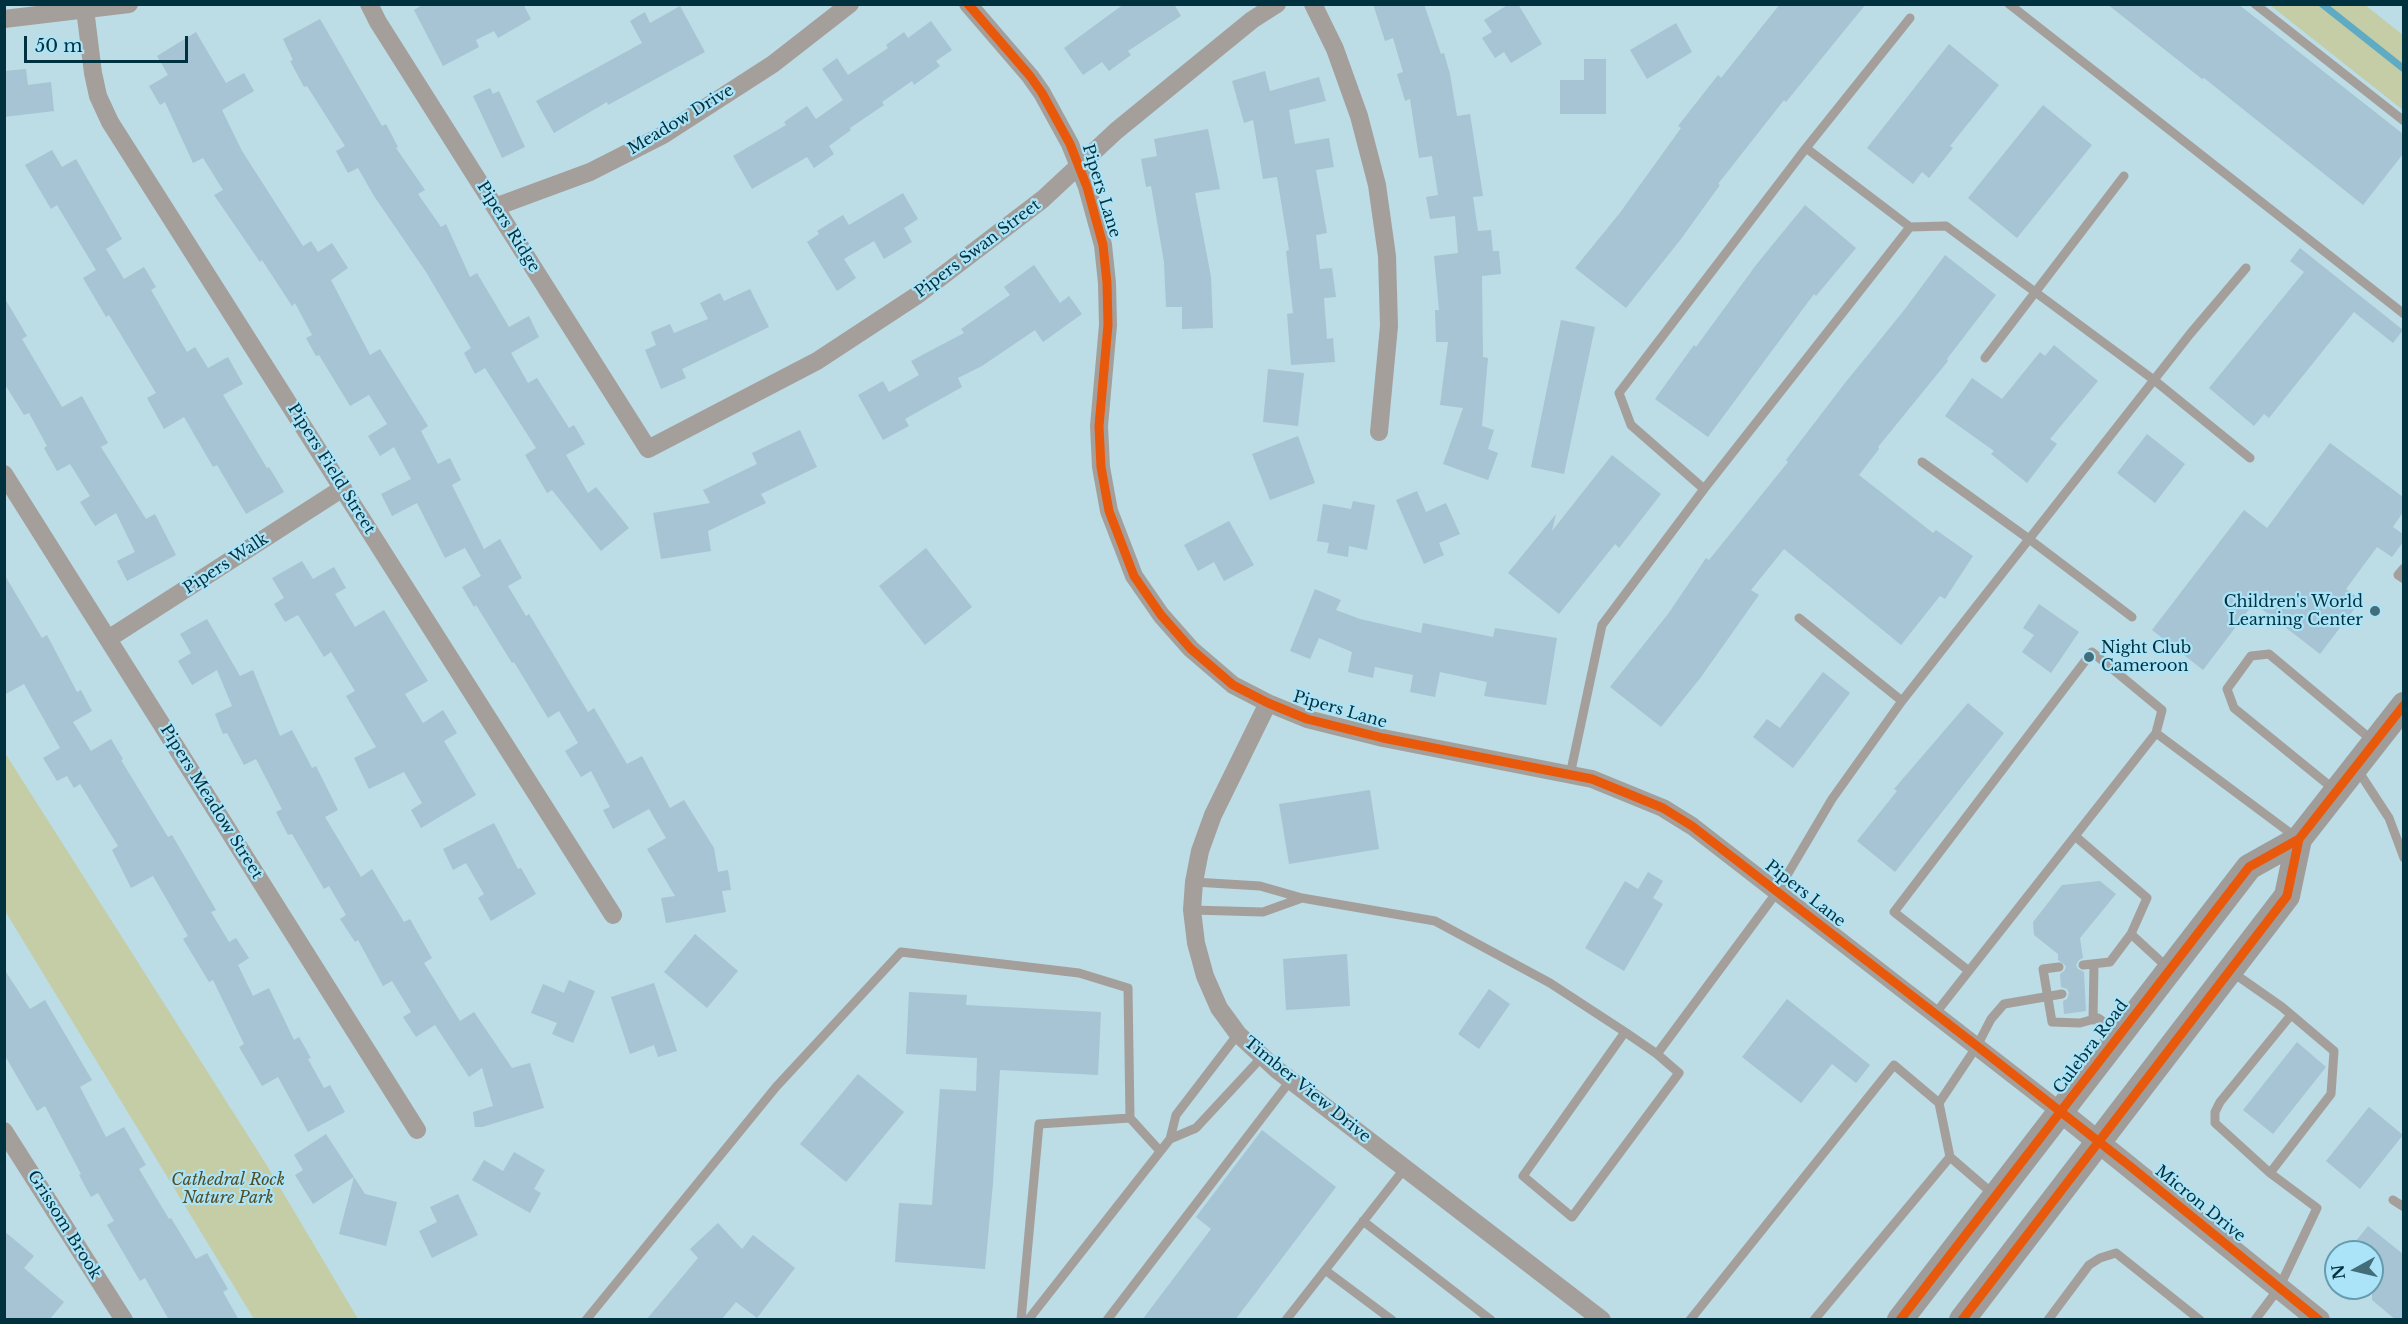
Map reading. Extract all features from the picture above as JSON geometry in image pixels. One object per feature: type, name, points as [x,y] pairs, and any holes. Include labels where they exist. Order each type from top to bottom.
[{"type":"main road","name":"Culebra Road","points":[[1900,1320],[2249,867],[2299,839],[2403,705]]},
{"type":"main road","name":"Culebra Road","points":[[1962,1320],[2287,896],[2299,839]]},
{"type":"street","points":[[4,18],[129,4]]},
{"type":"street","name":"Pipers Ridge","points":[[369,4],[378,22],[648,449]]},
{"type":"street","name":"Meadow Drive","points":[[495,207],[590,172],[663,135],[773,64],[850,4]]},
{"type":"street","name":"Pipers Lane","points":[[968,4],[1042,93],[1079,164],[1098,226],[1107,283],[1108,326],[1100,410],[1100,447],[1104,489],[1117,534],[1134,576],[1177,634],[1219,675],[1268,703],[1326,725],[1570,775],[1612,787],[1663,808],[1692,826],[2061,1112]]},
{"type":"street","name":"Pipers Swan Street","points":[[648,449],[817,361],[906,302],[1043,199],[1116,131],[1243,27],[1277,4]]},
{"type":"street","points":[[1313,4],[1335,49],[1359,116],[1377,185],[1387,256],[1389,326],[1379,432]]},
{"type":"street","name":"Pipers Field Street","points":[[85,9],[98,96],[110,122],[613,915]]},
{"type":"street","name":"Pipers Meadow Street","points":[[4,474],[417,1130]]},
{"type":"street","name":"Pipers Walk","points":[[108,639],[343,489]]},
{"type":"street","name":"Timber View Drive","points":[[1268,703],[1213,816],[1200,851],[1194,882],[1192,910],[1196,943],[1205,976],[1219,1008],[1238,1034],[1290,1081],[1602,1320]]},
{"type":"street","name":"Micron Drive","points":[[2061,1112],[2319,1320]]},
{"type":"street","name":"Grissom Brook","points":[[4,1131],[124,1320]]},
{"type":"lane","points":[[2009,4],[2403,314]]},
{"type":"lane","points":[[2255,4],[2403,121]]},
{"type":"lane","points":[[1704,489],[1631,425],[1619,393],[1806,148],[1910,18]]},
{"type":"lane","points":[[1806,148],[1910,227],[1946,226],[2154,380],[2250,458]]},
{"type":"lane","points":[[1985,358],[2124,176]]},
{"type":"lane","points":[[1570,775],[1602,625],[1704,489],[1910,227]]},
{"type":"lane","points":[[1657,1054],[1777,892],[1832,799],[1902,701],[2154,380],[2246,268]]},
{"type":"lane","points":[[1922,462],[2132,617]]},
{"type":"lane","points":[[2403,568],[2398,575],[2403,579]]},
{"type":"lane","points":[[1799,618],[1902,701]]},
{"type":"lane","points":[[1935,1014],[1969,971],[2156,733],[2162,710],[2092,652],[1894,912],[1969,971]]},
{"type":"lane","points":[[2336,792],[2234,708],[2227,689],[2251,656],[2269,654],[2375,743]]},
{"type":"lane","points":[[2156,733],[2299,839]]},
{"type":"lane","points":[[2355,767],[2389,818],[2403,856]]},
{"type":"lane","points":[[2075,836],[2147,897],[2131,934],[2110,962],[2083,964]]},
{"type":"lane","points":[[1194,882],[1260,885],[1302,898],[1436,921],[1550,983],[1625,1032],[1657,1054],[1679,1073],[1572,1217],[1523,1176],[1625,1032]]},
{"type":"lane","points":[[1192,910],[1263,912],[1302,898]]},
{"type":"lane","points":[[2131,934],[2169,969]]},
{"type":"lane","points":[[586,1320],[776,1087],[901,952],[1079,972],[1128,988],[1130,1118],[1160,1151]]},
{"type":"lane","points":[[2093,1020],[2090,992],[2094,964]]},
{"type":"lane","points":[[2059,967],[2043,969],[2052,1022],[2080,1023],[2098,1018],[2119,1033]]},
{"type":"lane","points":[[2230,971],[2291,1015],[2334,1052],[2331,1094],[2270,1173]]},
{"type":"lane","points":[[1939,1103],[1977,1046],[1991,1019],[2004,1004],[2062,994]]},
{"type":"lane","points":[[2255,1320],[2279,1288],[2317,1208],[2270,1173],[2215,1124],[2215,1112],[2220,1102],[2291,1015]]},
{"type":"lane","points":[[1028,1320],[1170,1139],[1176,1115],[1238,1034]]},
{"type":"lane","points":[[1170,1139],[1196,1128],[1262,1057]]},
{"type":"lane","points":[[1690,1320],[1894,1065],[1939,1103],[1950,1156],[1995,1196]]},
{"type":"lane","points":[[1107,1320],[1290,1081]]},
{"type":"lane","points":[[1022,1320],[1039,1124],[1130,1118]]},
{"type":"lane","points":[[1814,1320],[1950,1156]]},
{"type":"lane","points":[[1286,1320],[1405,1168]]},
{"type":"lane","points":[[2393,1200],[2403,1207]]},
{"type":"lane","points":[[1363,1221],[1491,1320]]},
{"type":"lane","points":[[2048,1320],[2089,1265],[2100,1258],[2116,1253],[2200,1320]]},
{"type":"lane","points":[[1325,1270],[1392,1320]]},
{"type":"green space","points":[[2270,5],[2365,5],[2403,35],[2403,110]]},
{"type":"green space","name":"Cathedral Rock Nature Park","points":[[5,753],[266,1164],[358,1319],[254,1319],[5,911]]},
{"type":"building","points":[[424,4],[523,4],[531,19],[498,38],[494,31],[476,40],[479,47],[443,66],[414,10]]},
{"type":"building","points":[[1124,4],[1174,4],[1181,16],[1128,51],[1131,55],[1109,71],[1102,62],[1083,75],[1064,48]]},
{"type":"building","points":[[1373,4],[1424,4],[1441,54],[1444,53],[1457,116],[1470,114],[1483,196],[1473,197],[1478,231],[1491,230],[1493,251],[1499,251],[1501,274],[1482,276],[1483,357],[1488,358],[1482,426],[1494,430],[1488,449],[1498,453],[1488,480],[1443,464],[1463,408],[1440,405],[1448,342],[1436,342],[1435,310],[1439,310],[1434,256],[1458,253],[1455,216],[1430,219],[1426,197],[1438,195],[1432,156],[1419,158],[1410,99],[1405,101],[1397,74],[1403,72],[1393,38],[1385,41]]},
{"type":"building","points":[[1509,4],[1518,4],[1542,44],[1511,63],[1504,52],[1495,58],[1482,38],[1492,32],[1484,20]]},
{"type":"building","points":[[1780,4],[1866,4],[1786,102],[1784,100],[1718,184],[1720,185],[1681,239],[1626,308],[1575,268],[1619,214],[1681,128],[1678,126],[1718,75],[1721,78]]},
{"type":"building","points":[[2107,4],[2238,4],[2403,134],[2403,154],[2363,205]]},
{"type":"building","points":[[680,6],[705,52],[608,105],[607,102],[554,133],[536,101],[642,43],[630,21],[645,12],[650,23]]},
{"type":"building","points":[[320,19],[382,126],[386,124],[398,147],[396,148],[425,190],[418,194],[441,227],[446,224],[470,277],[477,273],[509,327],[529,316],[539,337],[511,353],[528,383],[537,378],[569,428],[574,425],[585,444],[566,455],[588,493],[596,487],[629,528],[601,551],[552,490],[547,493],[525,455],[536,448],[485,368],[475,374],[464,353],[471,348],[426,272],[374,196],[358,168],[348,173],[336,151],[345,146],[307,86],[304,87],[290,61],[293,60],[283,39]]},
{"type":"building","points":[[931,21],[952,50],[936,61],[940,66],[914,85],[912,81],[882,102],[884,105],[850,128],[851,130],[829,146],[834,154],[814,168],[807,157],[752,189],[733,156],[786,125],[784,122],[807,106],[816,119],[843,100],[822,69],[837,58],[848,75],[888,48],[886,45],[904,32],[908,38]]},
{"type":"building","points":[[1676,23],[1692,52],[1647,79],[1630,50]]},
{"type":"building","points":[[196,32],[226,83],[244,73],[254,91],[222,110],[242,151],[303,246],[311,241],[318,252],[332,243],[348,268],[331,280],[370,355],[380,349],[428,426],[421,431],[438,464],[450,458],[461,480],[452,485],[484,549],[500,539],[522,578],[508,586],[526,616],[529,614],[588,712],[594,708],[627,764],[642,756],[670,808],[684,800],[714,848],[718,872],[728,870],[731,890],[722,891],[726,912],[666,923],[661,898],[675,896],[647,849],[666,838],[649,809],[613,829],[603,810],[610,807],[591,771],[581,777],[565,751],[578,743],[559,711],[548,718],[514,662],[512,663],[476,605],[474,607],[462,587],[481,576],[465,548],[445,558],[417,503],[392,516],[381,494],[411,479],[394,447],[380,456],[368,436],[387,424],[369,395],[350,406],[306,338],[312,335],[295,303],[292,306],[262,260],[260,262],[214,195],[223,190],[203,158],[193,163],[165,102],[160,105],[149,86],[168,75],[157,56]]},
{"type":"building","points":[[1949,44],[1999,85],[1950,146],[1953,148],[1929,178],[1922,172],[1913,184],[1867,148]]},
{"type":"building","points":[[1584,59],[1606,59],[1606,114],[1560,114],[1560,80],[1584,80]]},
{"type":"building","points":[[26,69],[28,85],[51,82],[54,111],[4,117],[4,71]]},
{"type":"building","points":[[1265,71],[1270,91],[1319,77],[1326,101],[1289,110],[1295,144],[1329,138],[1334,167],[1316,170],[1327,233],[1316,235],[1320,269],[1332,268],[1336,297],[1324,298],[1327,339],[1333,338],[1335,362],[1291,365],[1287,314],[1293,313],[1286,251],[1289,250],[1277,177],[1263,179],[1253,120],[1244,123],[1232,81]]},
{"type":"building","points":[[490,88],[493,94],[499,91],[525,147],[502,158],[473,96]]},
{"type":"building","points":[[2043,105],[2092,145],[2017,238],[1968,198]]},
{"type":"building","points":[[1208,129],[1220,189],[1195,193],[1211,277],[1213,328],[1182,329],[1182,307],[1166,307],[1164,262],[1151,186],[1146,187],[1141,159],[1157,156],[1154,139]]},
{"type":"building","points":[[52,150],[62,167],[76,159],[122,239],[106,249],[124,279],[144,267],[156,287],[151,290],[187,352],[195,347],[208,368],[228,357],[243,384],[223,395],[284,492],[246,514],[217,465],[213,467],[184,417],[164,429],[147,398],[156,393],[109,315],[106,317],[83,278],[96,270],[57,205],[51,209],[25,165]]},
{"type":"building","points":[[903,193],[918,219],[904,228],[912,242],[884,259],[874,241],[844,259],[856,278],[837,291],[807,242],[819,234],[817,231],[843,215],[849,225]]},
{"type":"building","points":[[1805,205],[1856,248],[1816,296],[1814,294],[1708,437],[1655,399],[1694,345],[1696,347],[1756,265]]},
{"type":"building","points":[[2300,248],[2403,330],[2393,343],[2354,312],[2269,418],[2264,414],[2254,426],[2209,388],[2304,272],[2290,261]]},
{"type":"building","points":[[1945,255],[1996,295],[1947,359],[1948,361],[1878,447],[1879,449],[1859,475],[1933,533],[1936,530],[1973,556],[1945,599],[1940,596],[1901,645],[1784,549],[1751,590],[1759,595],[1701,677],[1661,727],[1610,687],[1668,614],[1706,558],[1709,560],[1788,462],[1786,460]]},
{"type":"building","points":[[1034,265],[1060,303],[1069,296],[1082,314],[1043,342],[1035,330],[982,366],[958,378],[962,387],[905,419],[909,426],[883,440],[858,395],[883,381],[889,392],[919,375],[911,361],[964,333],[961,329],[1010,295],[1004,287]]},
{"type":"building","points":[[750,289],[769,327],[682,369],[686,378],[661,389],[645,350],[656,345],[651,332],[670,324],[674,333],[708,319],[700,303],[720,293],[724,301]]},
{"type":"building","points":[[4,297],[27,336],[22,339],[62,407],[82,396],[108,443],[101,447],[146,519],[155,514],[176,555],[127,581],[117,561],[135,552],[116,513],[95,526],[80,502],[90,496],[70,464],[57,471],[44,448],[47,446],[29,413],[24,415],[4,383]]},
{"type":"building","points":[[1561,320],[1595,327],[1564,474],[1531,467]]},
{"type":"building","points":[[2054,345],[2098,381],[2050,439],[2057,444],[2027,483],[1991,454],[1994,451],[1945,416],[1972,378],[2002,399],[2040,352],[2045,356]]},
{"type":"building","points":[[1268,369],[1304,373],[1298,426],[1263,422]]},
{"type":"building","points":[[800,430],[817,467],[761,494],[766,503],[708,531],[711,551],[661,559],[653,513],[710,503],[703,490],[757,464],[752,453]]},
{"type":"building","points":[[2147,434],[2185,464],[2155,503],[2117,473]]},
{"type":"building","points":[[1298,436],[1315,483],[1270,500],[1252,454]]},
{"type":"building","points":[[2330,443],[2403,497],[2403,512],[2393,527],[2403,534],[2403,542],[2392,557],[2377,547],[2346,589],[2361,600],[2320,654],[2254,603],[2203,670],[2152,630],[2244,510],[2267,528]]},
{"type":"building","points":[[1612,455],[1661,494],[1619,548],[1615,544],[1559,614],[1508,573],[1556,514],[1552,531]]},
{"type":"building","points":[[1417,491],[1426,512],[1446,503],[1460,534],[1439,543],[1444,555],[1424,564],[1396,500]]},
{"type":"building","points":[[1353,501],[1375,505],[1367,550],[1349,546],[1348,557],[1327,553],[1329,543],[1317,541],[1323,504],[1351,509]]},
{"type":"building","points":[[1229,521],[1254,565],[1224,581],[1214,562],[1198,571],[1184,545]]},
{"type":"building","points":[[926,548],[972,607],[925,645],[879,586]]},
{"type":"building","points":[[302,561],[313,579],[334,567],[346,588],[335,594],[355,627],[384,610],[428,681],[405,694],[423,723],[443,710],[457,733],[444,741],[476,795],[421,828],[411,810],[422,803],[404,772],[369,789],[354,758],[376,747],[346,696],[355,691],[331,652],[324,657],[298,615],[285,622],[274,604],[284,598],[272,578]]},
{"type":"building","points":[[4,574],[42,638],[47,635],[77,692],[81,690],[92,711],[73,722],[91,751],[111,739],[123,759],[121,760],[168,837],[172,835],[216,910],[211,912],[229,942],[236,938],[249,958],[238,965],[253,996],[269,988],[294,1040],[299,1037],[324,1088],[330,1085],[345,1112],[308,1132],[278,1077],[262,1086],[239,1047],[244,1044],[213,980],[209,982],[183,939],[188,936],[153,876],[131,888],[112,850],[118,846],[80,784],[74,788],[67,776],[57,781],[43,758],[60,748],[24,684],[4,695]]},
{"type":"building","points":[[1315,589],[1341,600],[1336,610],[1360,619],[1421,633],[1423,623],[1493,637],[1495,628],[1557,638],[1546,705],[1484,696],[1487,682],[1440,672],[1435,697],[1410,692],[1413,675],[1375,667],[1373,678],[1348,672],[1352,652],[1319,638],[1310,659],[1290,651]]},
{"type":"building","points":[[2039,604],[2079,632],[2051,673],[2022,652],[2034,635],[2023,628]]},
{"type":"building","points":[[207,619],[240,676],[253,670],[280,736],[292,730],[312,768],[316,766],[338,810],[325,817],[361,877],[372,869],[404,922],[410,919],[432,958],[424,963],[460,1021],[474,1012],[512,1068],[530,1063],[544,1108],[482,1127],[475,1127],[473,1112],[493,1106],[482,1068],[469,1077],[435,1025],[416,1037],[403,1017],[411,1012],[392,981],[383,986],[358,940],[355,942],[340,919],[346,915],[329,886],[324,889],[292,834],[288,835],[276,812],[282,809],[256,759],[244,765],[227,733],[223,734],[215,714],[232,706],[217,670],[192,685],[178,661],[191,653],[180,634]]},
{"type":"building","points":[[1823,672],[1850,693],[1793,768],[1753,737],[1767,719],[1780,728]]},
{"type":"building","points":[[1968,703],[2004,733],[1895,872],[1857,841],[1897,791],[1894,789]]},
{"type":"building","points":[[1370,790],[1379,849],[1289,864],[1279,804]]},
{"type":"building","points":[[494,823],[518,869],[521,868],[536,894],[491,921],[478,898],[484,894],[466,863],[453,870],[443,849]]},
{"type":"building","points":[[1648,872],[1663,881],[1653,898],[1663,904],[1624,971],[1585,948],[1625,881],[1638,889]]},
{"type":"building","points":[[2100,881],[2116,894],[2080,938],[2083,958],[2076,965],[2084,972],[2086,1011],[2064,1014],[2063,1001],[2067,999],[2069,993],[2067,989],[2061,987],[2060,974],[2066,966],[2058,960],[2058,954],[2034,935],[2033,922],[2062,885]]},
{"type":"building","points":[[695,934],[738,971],[707,1008],[664,972]]},
{"type":"building","points":[[1347,954],[1350,1006],[1286,1010],[1283,959]]},
{"type":"building","points":[[4,969],[30,1009],[45,1000],[92,1080],[80,1087],[106,1137],[124,1127],[146,1165],[139,1169],[196,1259],[207,1253],[228,1289],[223,1292],[239,1320],[169,1320],[145,1278],[140,1281],[107,1225],[114,1221],[98,1193],[91,1197],[45,1106],[37,1111],[4,1054]]},
{"type":"building","points":[[569,980],[595,991],[573,1043],[552,1034],[557,1023],[531,1013],[543,984],[564,993]]},
{"type":"building","points":[[654,983],[677,1051],[658,1057],[654,1045],[630,1054],[611,997]]},
{"type":"building","points":[[1489,989],[1510,1004],[1479,1049],[1458,1034]]},
{"type":"building","points":[[909,992],[967,995],[966,1005],[1101,1012],[1098,1075],[1000,1070],[985,1269],[895,1262],[899,1203],[932,1205],[940,1089],[976,1091],[977,1058],[906,1054]]},
{"type":"building","points":[[1787,999],[1870,1065],[1856,1083],[1832,1064],[1801,1103],[1742,1057]]},
{"type":"building","points":[[2297,1042],[2326,1067],[2273,1134],[2243,1110]]},
{"type":"building","points":[[858,1074],[904,1112],[846,1182],[800,1144]]},
{"type":"building","points":[[2369,1107],[2403,1135],[2360,1189],[2326,1161]]},
{"type":"building","points":[[1262,1130],[1336,1187],[1235,1320],[1142,1320],[1211,1229],[1196,1217]]},
{"type":"building","points":[[326,1134],[354,1177],[313,1204],[295,1175],[303,1170],[294,1155]]},
{"type":"building","points":[[514,1152],[545,1170],[534,1189],[541,1193],[530,1213],[472,1180],[484,1160],[503,1171]]},
{"type":"building","points":[[354,1177],[365,1194],[397,1202],[386,1246],[339,1234]]},
{"type":"building","points":[[458,1194],[478,1235],[432,1258],[419,1231],[437,1222],[430,1207]]},
{"type":"building","points":[[718,1223],[742,1249],[753,1235],[795,1268],[757,1318],[736,1302],[721,1320],[646,1320],[698,1258],[690,1249]]},
{"type":"building","points":[[2368,1226],[2403,1254],[2403,1320],[2396,1320],[2372,1300],[2384,1300],[2384,1240],[2357,1240]]},
{"type":"building","points":[[4,1231],[34,1256],[24,1268],[64,1302],[50,1319],[4,1319]]},
{"type":"waterway","points":[[2322,4],[2404,69]]},
{"type":"cycle path","points":[[968,4],[1042,93],[1070,144],[1087,187],[1103,245],[1107,283],[1108,325],[1099,426],[1101,467],[1109,511],[1134,576],[1161,615],[1191,649],[1233,685],[1307,719],[1383,738],[1592,779],[1663,808],[1692,826],[1977,1046],[2131,1167],[2319,1320]]},
{"type":"cycle path","points":[[1900,1320],[2249,867],[2299,839],[2404,705]]},
{"type":"cycle path","points":[[1962,1320],[2287,896],[2299,839]]},
{"type":"place","name":"Children's World Learning Center","points":[[2375,611]]},
{"type":"place","name":"Night Club Cameroon","points":[[2089,657]]}]
